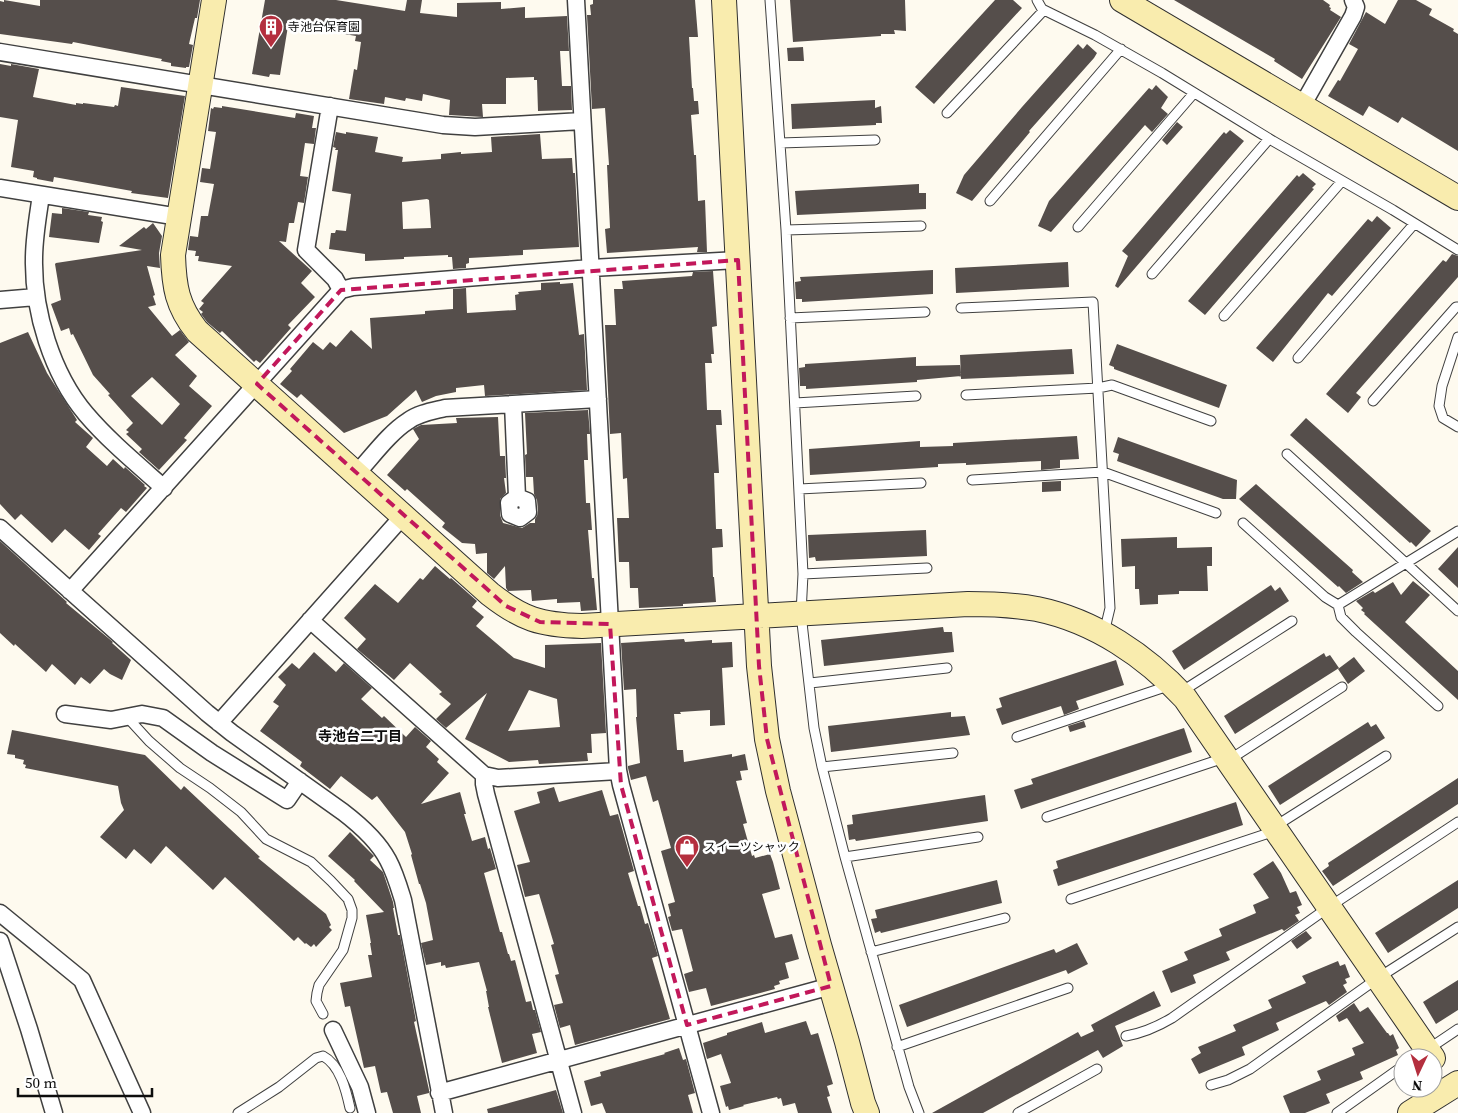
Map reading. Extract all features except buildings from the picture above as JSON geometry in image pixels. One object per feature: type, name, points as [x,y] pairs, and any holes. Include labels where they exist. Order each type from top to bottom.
[{"type":"street","points":[[214,0],[173,255],[173,275],[186,317],[197,331],[490,594],[523,616],[540,622],[561,625],[992,604],[1038,610],[1077,622],[1103,634],[1124,645],[1143,659],[1176,689],[1197,715],[1378,978],[1422,1048]]},
{"type":"street","points":[[576,0],[618,771],[712,1113]]},
{"type":"street","points":[[724,0],[756,616],[767,740],[778,791],[867,1113]]},
{"type":"street","points":[[1122,0],[1458,198]]},
{"type":"street","points":[[1302,106],[1353,16],[1356,7],[1353,0]]},
{"type":"street","points":[[0,52],[451,126],[475,127],[582,121]]},
{"type":"street","points":[[330,106],[306,250],[335,279],[341,290]]},
{"type":"street","points":[[0,188],[179,217]]},
{"type":"street","points":[[41,195],[34,258],[36,297],[50,348],[62,375],[85,413],[164,488]]},
{"type":"street","points":[[70,591],[341,290],[591,268],[738,260]]},
{"type":"street","points":[[0,300],[36,297]]},
{"type":"street","points":[[356,474],[396,431],[409,420],[427,412],[445,408],[598,399]]},
{"type":"street","points":[[513,404],[517,497]]},
{"type":"street","points":[[219,723],[403,516]]},
{"type":"street","points":[[0,528],[219,723],[361,825],[388,858],[403,900],[444,1113]]},
{"type":"street","points":[[310,620],[484,775],[498,778],[618,771]]},
{"type":"street","points":[[65,714],[111,720],[142,714],[163,718],[212,753],[287,800],[300,781]]},
{"type":"street","points":[[484,775],[486,794],[573,1113]]},
{"type":"street","points":[[3,921],[82,980],[142,1113]]},
{"type":"street","points":[[0,940],[54,1113]]},
{"type":"street","points":[[439,1093],[831,986]]},
{"type":"street","points":[[333,1030],[360,1087],[367,1113]]},
{"type":"street","points":[[1410,1113],[1456,1088],[1443,1074]]},
{"type":"lane","points":[[770,0],[786,230],[803,574],[802,614],[814,728],[845,858],[897,1048],[919,1113]]},
{"type":"lane","points":[[1037,0],[1044,10],[1121,49],[1458,250]]},
{"type":"lane","points":[[947,113],[1044,10]]},
{"type":"lane","points":[[990,201],[1121,49]]},
{"type":"lane","points":[[1078,227],[1194,93]]},
{"type":"lane","points":[[1152,274],[1269,138]]},
{"type":"lane","points":[[780,143],[875,140]]},
{"type":"lane","points":[[1224,316],[1342,181]]},
{"type":"lane","points":[[1298,358],[1414,224]]},
{"type":"lane","points":[[786,230],[921,226]]},
{"type":"lane","points":[[961,308],[1093,302],[1110,608],[1103,634]]},
{"type":"lane","points":[[1373,401],[1458,307]]},
{"type":"lane","points":[[790,318],[925,312]]},
{"type":"lane","points":[[1458,337],[1442,386],[1439,406],[1443,418],[1458,427]]},
{"type":"lane","points":[[966,395],[1098,388],[1112,385],[1211,421]]},
{"type":"lane","points":[[795,403],[916,396]]},
{"type":"lane","points":[[1287,454],[1458,611]]},
{"type":"lane","points":[[972,480],[1103,472],[1216,513]]},
{"type":"lane","points":[[799,489],[921,483]]},
{"type":"lane","points":[[1243,523],[1325,597],[1338,605],[1341,617],[1438,706]]},
{"type":"lane","points":[[1338,605],[1458,531]]},
{"type":"lane","points":[[803,574],[927,568]]},
{"type":"lane","points":[[1017,737],[1176,689],[1292,621]]},
{"type":"lane","points":[[810,683],[947,668]]},
{"type":"lane","points":[[1047,817],[1227,759],[1342,687]]},
{"type":"lane","points":[[127,717],[149,741],[180,768],[241,812],[266,839],[311,862],[348,899],[352,910],[352,918],[343,950],[319,985],[317,993],[316,1001],[323,1014]]},
{"type":"lane","points":[[822,767],[953,753]]},
{"type":"lane","points":[[1071,899],[1275,828],[1386,756]]},
{"type":"lane","points":[[1126,1036],[1141,1033],[1172,1018],[1329,907],[1458,822]]},
{"type":"lane","points":[[845,858],[978,837]]},
{"type":"lane","points":[[871,952],[1005,918]]},
{"type":"lane","points":[[1211,1085],[1228,1080],[1250,1068],[1378,978],[1458,926]]},
{"type":"lane","points":[[897,1048],[1068,988]]},
{"type":"lane","points":[[1436,1048],[1458,1029]]},
{"type":"lane","points":[[238,1113],[279,1087],[316,1058],[323,1056],[329,1059],[337,1070],[350,1108]]},
{"type":"lane","points":[[1018,1113],[1097,1069]]},
{"type":"lane","points":[[1337,1113],[1393,1073]]},
{"type":"highlighted area","points":[[738,260],[759,666],[767,739],[831,986],[687,1025],[621,785],[610,624],[540,622],[506,606],[257,384],[341,290]]},
{"type":"place","name":"寺池台保育園","points":[[271,48]]},
{"type":"place","name":"スイーツシャック","points":[[687,868]]},
{"type":"district","name":"寺池台二丁目","points":[[360,736]]}]
